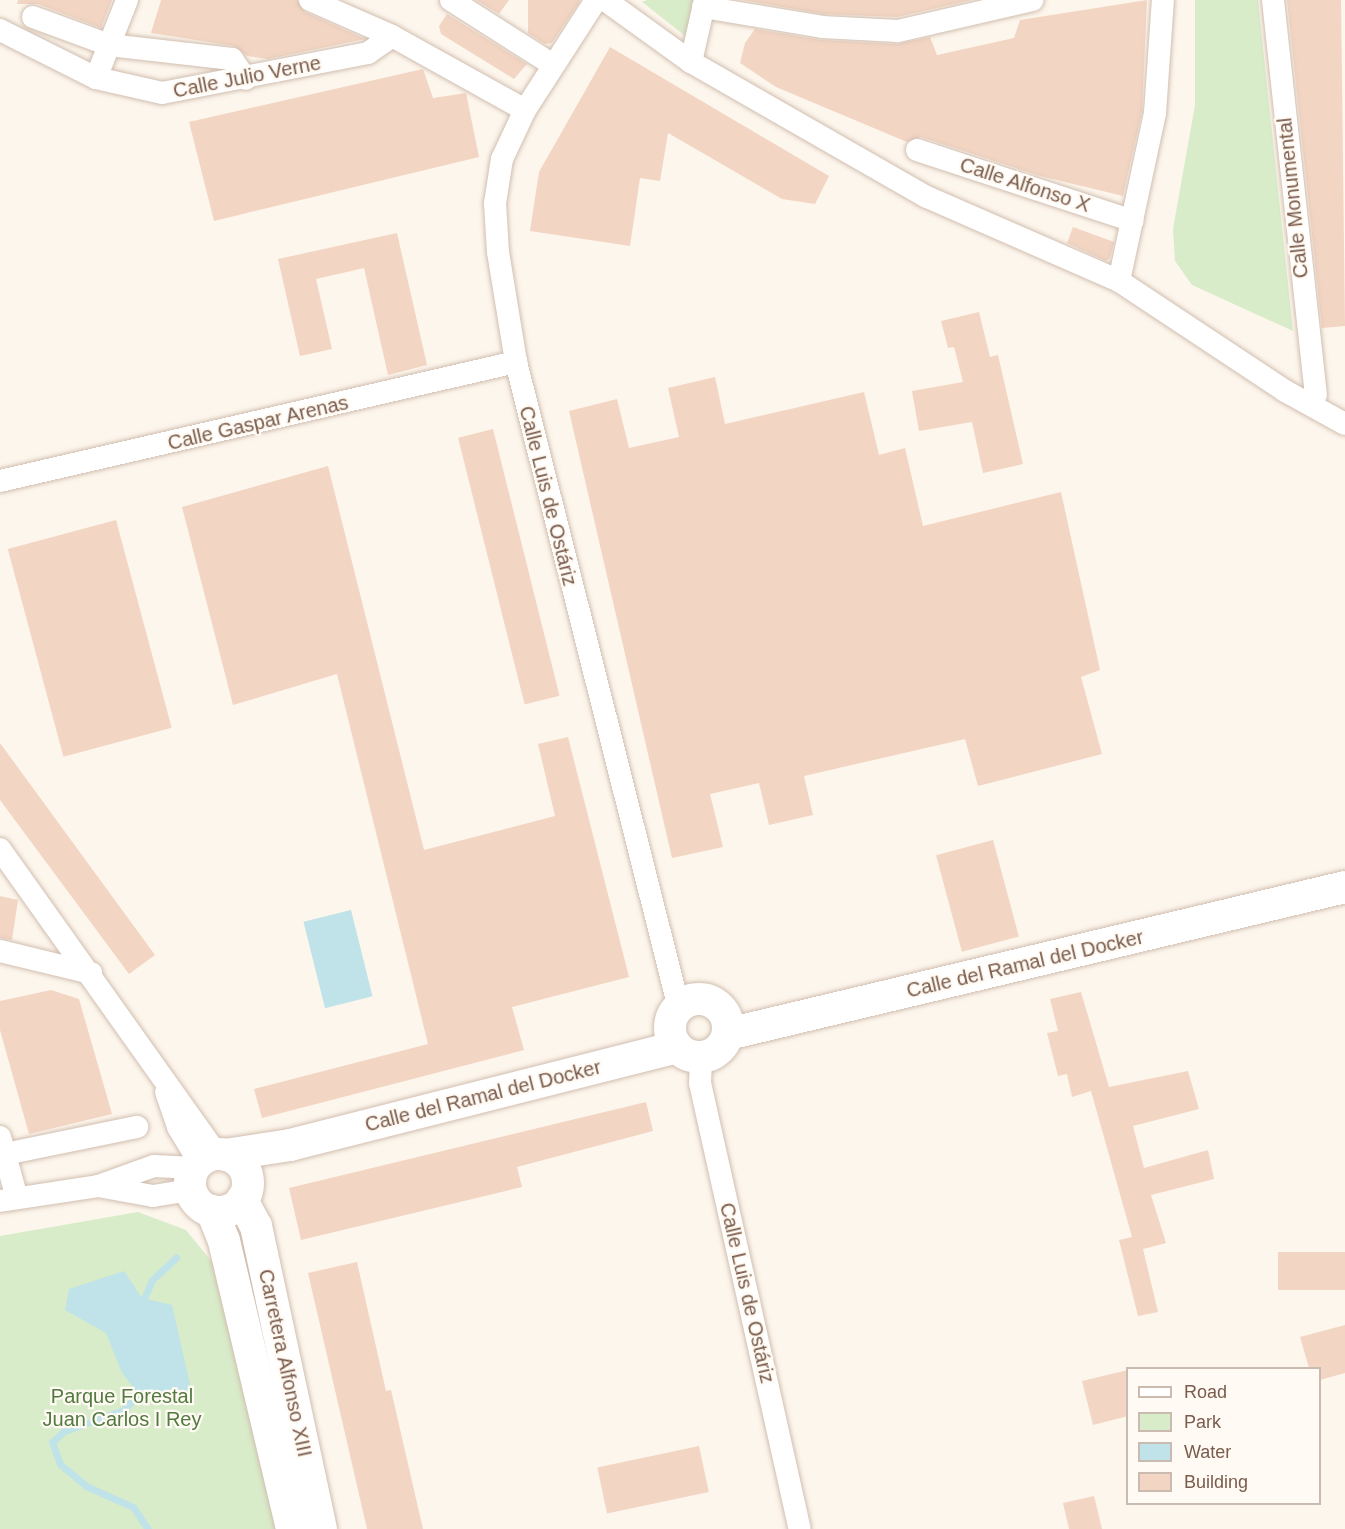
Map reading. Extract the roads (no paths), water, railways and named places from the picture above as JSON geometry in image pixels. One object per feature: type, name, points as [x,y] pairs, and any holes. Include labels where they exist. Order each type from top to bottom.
[{"type":"main road","name":"Calle del Ramal del Docker","points":[[728,1034],[1337,886]]},
{"type":"main road","points":[[695,999],[713,1002],[726,1016],[728,1034],[716,1052],[689,1052],[670,1022],[679,1008],[695,999]]},
{"type":"main road","name":"Calle del Ramal del Docker","points":[[216,1177],[290,1145],[689,1052]]},
{"type":"main road","name":"Carretera Alfonso XIII","points":[[216,1177],[225,1241],[292,1529]]},
{"type":"main road","name":"Carretera Alfonso XIII","points":[[216,1177],[256,1226],[321,1529]]},
{"type":"street","points":[[96,78],[127,0]]},
{"type":"street","points":[[310,0],[392,36],[525,110]]},
{"type":"street","points":[[451,0],[553,65]]},
{"type":"street","name":"Calle Luis de Ostáriz","points":[[596,0],[525,110],[502,159],[495,203],[498,252],[516,362],[679,1008]]},
{"type":"street","points":[[605,0],[691,62],[927,197],[1119,281],[1263,373],[1285,391],[1345,424]]},
{"type":"street","points":[[691,62],[704,3],[822,27],[888,31],[914,30],[973,6],[1032,0]]},
{"type":"street","points":[[1119,281],[1155,113],[1163,0]]},
{"type":"street","name":"Calle Monumental","points":[[1273,0],[1316,395]]},
{"type":"street","points":[[33,17],[110,45],[232,59],[246,79]]},
{"type":"street","name":"Calle Julio Verne","points":[[0,30],[96,78],[162,93],[246,79],[369,53],[392,36]]},
{"type":"street","name":"Calle Alfonso X","points":[[918,150],[1133,221]]},
{"type":"street","name":"Calle Gaspar Arenas","points":[[0,481],[516,362]]},
{"type":"street","points":[[1263,373],[1284,373],[1345,412]]},
{"type":"street","name":"Carretera Alfonso XIII","points":[[0,849],[9,871],[91,973],[165,1088],[195,1118],[216,1177]]},
{"type":"street","name":"Calle del Ramal del Docker","points":[[1337,886],[1345,873]]},
{"type":"street","points":[[0,951],[91,973]]},
{"type":"street","name":"Calle Luis de Ostáriz","points":[[689,1052],[700,1083],[800,1529]]},
{"type":"street","points":[[137,1127],[2,1146],[8,1200],[98,1186],[153,1196],[216,1177]]},
{"type":"water","points":[[351,910],[373,996],[325,1008],[303,922]]},
{"type":"water","points":[[124,1271],[142,1298],[172,1305],[190,1384],[185,1399],[165,1405],[139,1395],[122,1373],[106,1333],[65,1310],[69,1289]]},
{"type":"waterway","points":[[141,1305],[152,1280],[176,1258]]},
{"type":"waterway","points":[[144,1387],[124,1410],[64,1431],[52,1442],[60,1464],[86,1486],[133,1507],[148,1529]]},
{"type":"park label","name":"Parque Forestal Juan Carlos I Rey","points":[[122,1408]]}]
